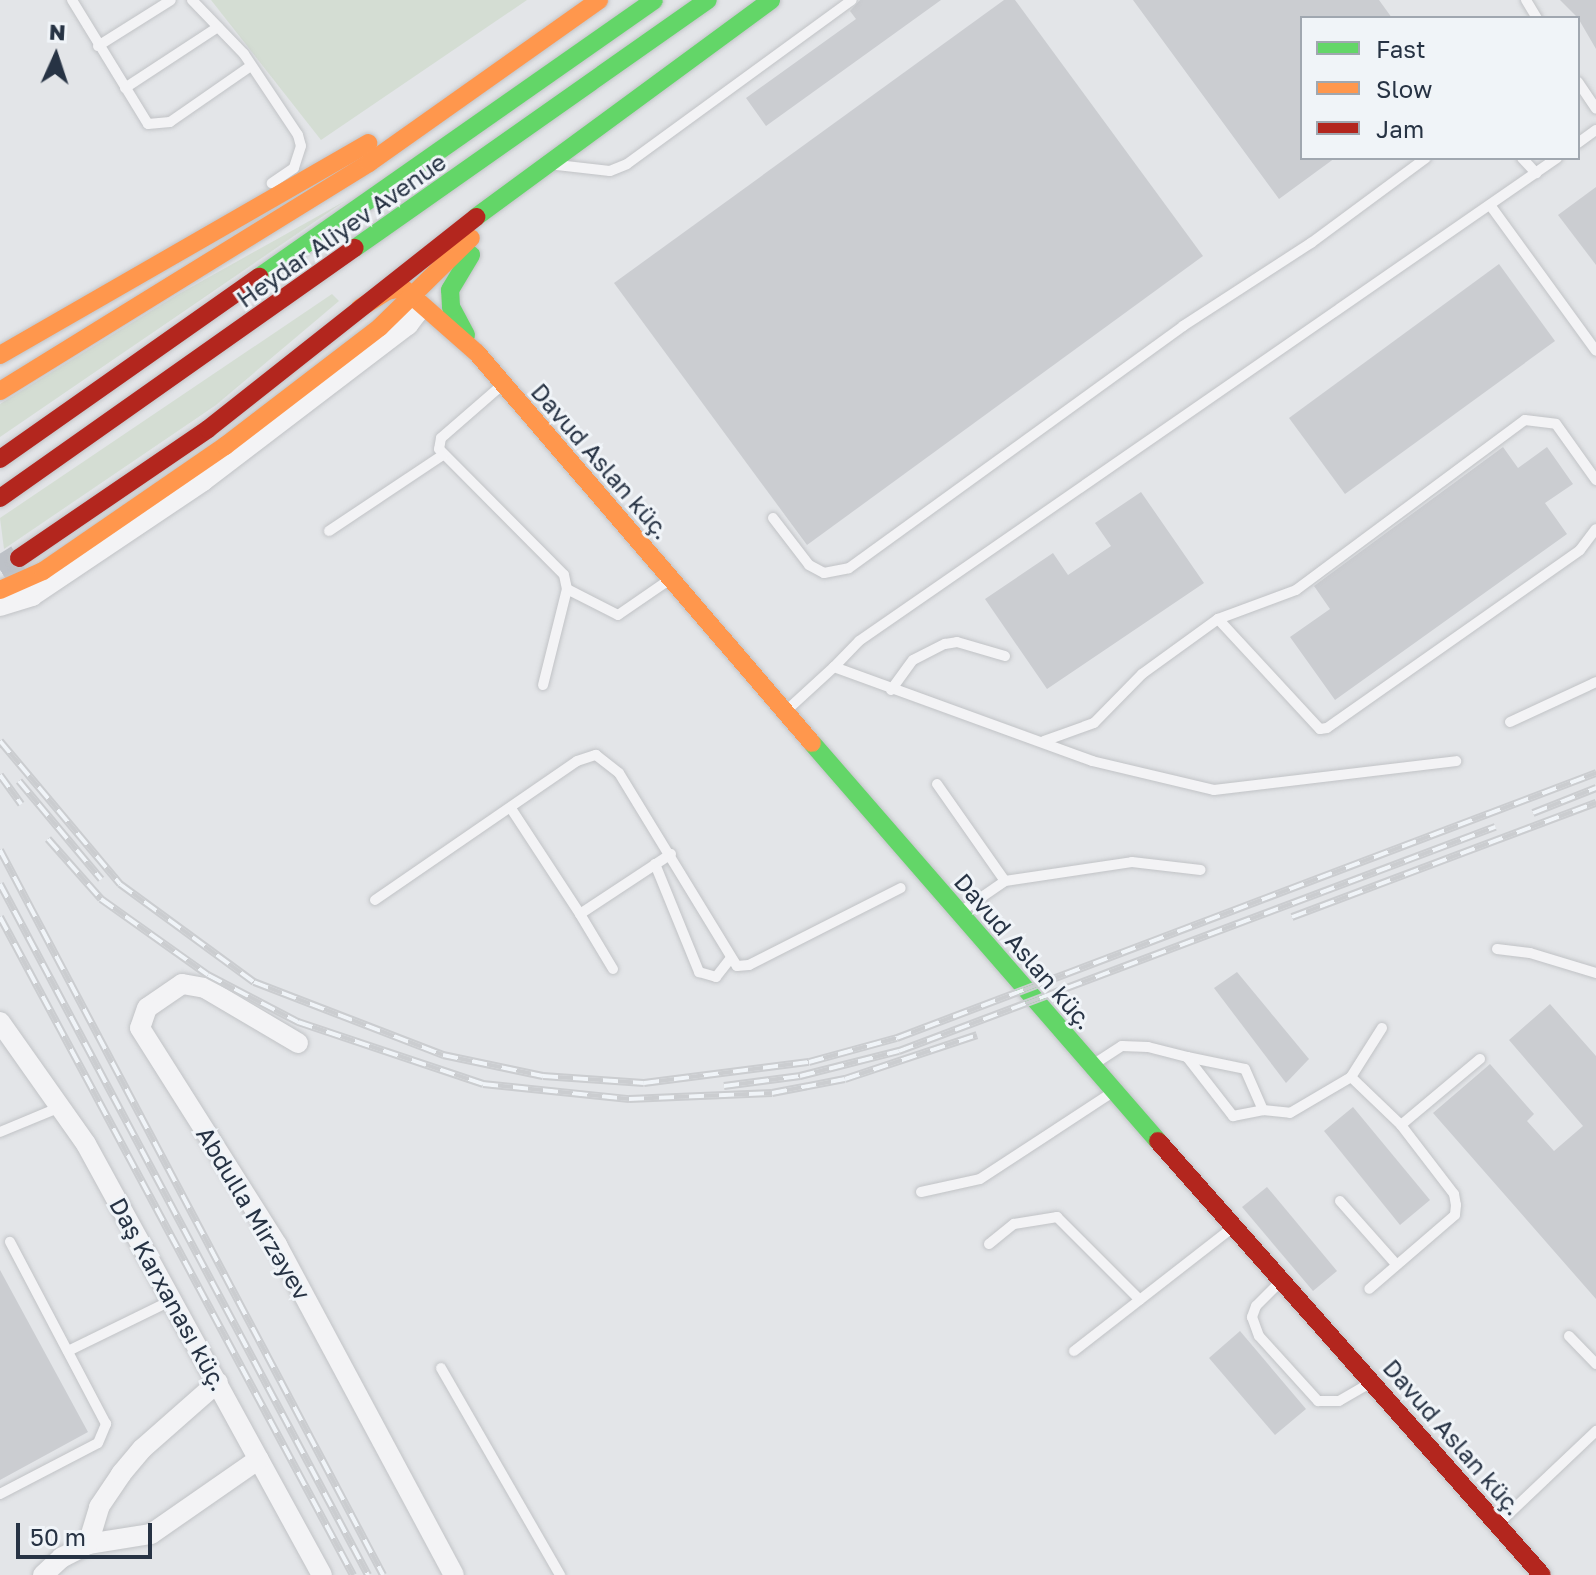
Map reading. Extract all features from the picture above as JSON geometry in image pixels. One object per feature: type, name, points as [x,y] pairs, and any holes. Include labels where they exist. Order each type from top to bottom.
[{"type":"main road","points":[[0,391],[369,163],[599,0]]},
{"type":"main road","name":"Heydar Aliyev Avenue","points":[[0,459],[654,0]]},
{"type":"main road","name":"Heydar Aliyev Avenue","points":[[0,498],[708,0]]},
{"type":"main road","points":[[19,558],[208,429],[545,165],[771,0]]},
{"type":"main road","points":[[0,355],[518,57]]},
{"type":"main road","points":[[0,590],[43,571],[214,454],[415,295],[545,165]]},
{"type":"main road","points":[[477,353],[451,307],[453,280],[545,165]]},
{"type":"main road","points":[[360,308],[397,287],[415,295],[477,353]]},
{"type":"main road","name":"Davud Aslan küç.","points":[[477,353],[1114,1091],[1542,1575]]},
{"type":"street","points":[[0,606],[32,596],[203,481],[408,325],[417,313],[415,295]]},
{"type":"street","name":"Abdulla Mirzəyev","points":[[298,1043],[205,988],[182,984],[147,1008],[140,1028],[277,1245],[454,1575]]},
{"type":"street","name":"Daş Karxanası küç.","points":[[0,1022],[86,1144],[175,1299],[322,1575]]},
{"type":"street","points":[[88,1544],[99,1507],[121,1474],[142,1449],[218,1382]]},
{"type":"street","points":[[43,1575],[61,1558],[88,1544],[151,1534],[259,1459]]},
{"type":"lane","points":[[72,0],[148,124],[159,127],[251,66]]},
{"type":"lane","points":[[98,46],[171,0]]},
{"type":"lane","points":[[0,341],[294,168],[301,146],[298,135],[251,66],[192,0]]},
{"type":"lane","points":[[545,165],[610,171],[627,164],[852,0]]},
{"type":"lane","points":[[125,88],[218,27]]},
{"type":"lane","points":[[1580,85],[1596,109]]},
{"type":"lane","points":[[773,518],[809,565],[824,573],[849,568],[1183,326],[1311,243],[1423,160]]},
{"type":"lane","points":[[1524,160],[1536,173]]},
{"type":"lane","points":[[787,710],[859,641],[1554,160]]},
{"type":"lane","points":[[1490,205],[1596,351]]},
{"type":"lane","points":[[503,384],[441,438],[443,455],[556,563],[567,589],[543,685]]},
{"type":"lane","points":[[1044,741],[1094,723],[1142,674],[1218,619],[1296,590],[1525,420],[1556,424],[1596,480]]},
{"type":"lane","points":[[329,531],[443,455]]},
{"type":"lane","points":[[1218,619],[1320,729],[1327,728],[1580,550],[1596,529]]},
{"type":"lane","points":[[567,589],[618,615],[671,579]]},
{"type":"lane","points":[[891,690],[913,660],[945,644],[957,642],[1005,656]]},
{"type":"lane","points":[[834,667],[891,690],[1113,767],[1214,790],[1456,761]]},
{"type":"lane","points":[[1510,722],[1596,682]]},
{"type":"lane","points":[[375,900],[512,810],[577,761],[602,756],[619,773],[737,966],[749,965],[901,888]]},
{"type":"lane","points":[[937,784],[1005,881]]},
{"type":"lane","points":[[512,810],[613,969]]},
{"type":"lane","points":[[580,914],[671,854]]},
{"type":"lane","points":[[959,913],[1005,881],[1132,862],[1201,870]]},
{"type":"lane","points":[[655,864],[699,972],[716,977],[730,959]]},
{"type":"lane","points":[[1497,949],[1530,953],[1596,973]]},
{"type":"lane","points":[[1187,1057],[1228,1113],[1239,1117],[1263,1110],[1302,1109],[1351,1077],[1382,1028]]},
{"type":"lane","points":[[1093,1065],[1132,1044],[1245,1069],[1263,1110]]},
{"type":"lane","points":[[1401,1125],[1480,1059]]},
{"type":"lane","points":[[1351,1077],[1401,1125],[1454,1194],[1456,1205],[1455,1215],[1369,1289]]},
{"type":"lane","points":[[921,1192],[980,1179],[1114,1091]]},
{"type":"lane","points":[[0,1132],[58,1108]]},
{"type":"lane","points":[[1340,1201],[1396,1264]]},
{"type":"lane","points":[[989,1244],[1014,1224],[1057,1217],[1140,1300]]},
{"type":"lane","points":[[1074,1351],[1235,1225]]},
{"type":"lane","points":[[0,1494],[103,1436],[102,1413],[10,1242]]},
{"type":"lane","points":[[1282,1279],[1256,1306],[1252,1317],[1259,1336],[1318,1401],[1339,1401],[1372,1382]]},
{"type":"lane","points":[[68,1351],[175,1299]]},
{"type":"lane","points":[[1569,1336],[1596,1364]]},
{"type":"lane","points":[[441,1368],[560,1575]]},
{"type":"lane","points":[[1498,1524],[1596,1431]]},
{"type":"shaded area","points":[[211,0],[527,0],[321,140]]},
{"type":"shaded area","points":[[345,201],[0,437],[0,404],[177,295]]},
{"type":"shaded area","points":[[332,294],[339,301],[216,405],[4,549],[0,518]]},
{"type":"building","points":[[860,0],[941,0],[766,126],[746,98],[856,19],[850,11]]},
{"type":"building","points":[[1004,0],[1015,0],[1203,256],[807,545],[614,283]]},
{"type":"building","points":[[1133,0],[1379,0],[1391,16],[1300,16],[1300,160],[1332,160],[1279,199]]},
{"type":"building","points":[[1560,0],[1596,0],[1596,49],[1580,16],[1576,16]]},
{"type":"building","points":[[1596,187],[1596,265],[1558,215]]},
{"type":"building","points":[[1499,264],[1555,341],[1345,494],[1289,418]]},
{"type":"building","points":[[1503,447],[1518,468],[1547,447],[1573,484],[1545,503],[1567,534],[1335,700],[1290,637],[1330,609],[1314,586]]},
{"type":"building","points":[[1141,492],[1204,583],[1047,689],[985,599],[1053,553],[1068,575],[1111,546],[1095,523]]},
{"type":"building","points":[[1237,972],[1309,1059],[1286,1083],[1214,988]]},
{"type":"building","points":[[1550,1004],[1596,1056],[1596,1299],[1433,1113],[1490,1064],[1534,1114],[1527,1121],[1554,1151],[1583,1126],[1509,1040]]},
{"type":"building","points":[[1353,1107],[1430,1200],[1400,1225],[1324,1131]]},
{"type":"building","points":[[1267,1187],[1337,1271],[1313,1291],[1242,1207]]},
{"type":"building","points":[[0,1270],[88,1432],[0,1480]]},
{"type":"building","points":[[1240,1331],[1306,1409],[1275,1435],[1209,1358]]},
{"type":"tunnel","points":[[0,570],[19,558]]},
{"type":"railway","points":[[0,741],[120,884],[254,982],[443,1055],[543,1076],[644,1083],[809,1062],[897,1038],[1596,773]]},
{"type":"railway","points":[[0,775],[21,804]]},
{"type":"railway","points":[[19,781],[101,879]]},
{"type":"railway","points":[[1533,813],[1596,788]]},
{"type":"railway","points":[[1292,917],[1596,803]]},
{"type":"railway","points":[[724,1086],[800,1076],[899,1051],[1495,827]]},
{"type":"railway","points":[[48,839],[101,899],[208,975],[298,1022],[483,1084],[629,1099],[772,1093],[845,1079],[977,1035]]},
{"type":"railway","points":[[0,850],[383,1575]]},
{"type":"railway","points":[[0,884],[368,1575]]},
{"type":"railway","points":[[0,917],[353,1575]]},
{"type":"traffic: fast","points":[[259,277],[654,0]]},
{"type":"traffic: fast","points":[[355,248],[708,0]]},
{"type":"traffic: fast","points":[[476,217],[771,0]]},
{"type":"traffic: fast","points":[[466,335],[451,307],[450,290],[471,255]]},
{"type":"traffic: fast","points":[[812,743],[1158,1141]]},
{"type":"traffic: slow","points":[[0,391],[369,163],[599,0]]},
{"type":"traffic: slow","points":[[0,355],[368,143]]},
{"type":"traffic: slow","points":[[0,590],[43,571],[225,446],[380,327],[471,238]]},
{"type":"traffic: slow","points":[[360,308],[387,291],[403,288],[477,353],[812,743]]},
{"type":"traffic: jam","points":[[19,558],[208,429],[476,217]]},
{"type":"traffic: jam","points":[[0,498],[355,248]]},
{"type":"traffic: jam","points":[[0,459],[259,277]]},
{"type":"traffic: jam","points":[[1158,1141],[1542,1575]]}]
